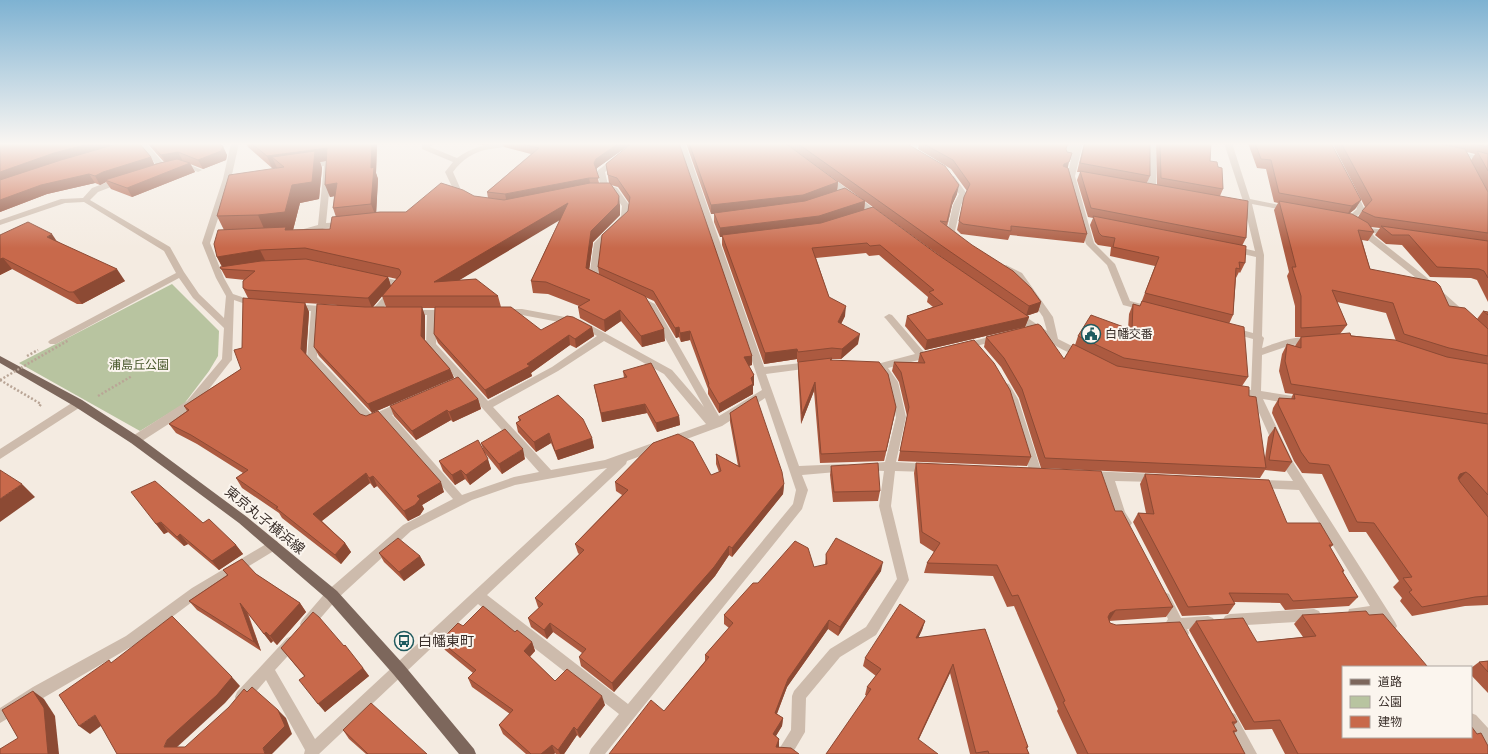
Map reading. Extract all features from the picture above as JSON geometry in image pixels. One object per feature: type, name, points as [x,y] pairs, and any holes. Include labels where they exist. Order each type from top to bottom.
[{"type":"main road","name":"東京丸子横浜線","points":[[3,362],[80,404],[136,440],[243,520],[273,545],[332,595],[469,754]]},
{"type":"street","points":[[85,200],[95,190],[127,178]]},
{"type":"street","points":[[136,440],[191,404],[227,360],[230,296],[221,272],[206,244],[211,238],[231,178]]},
{"type":"street","points":[[322,226],[327,178]]},
{"type":"street","points":[[452,178],[458,190],[475,200]]},
{"type":"street","points":[[602,178],[604,186],[614,190],[626,206],[624,217],[598,243],[593,278],[608,285]]},
{"type":"street","points":[[596,754],[798,506],[802,490],[761,371],[720,242],[695,178]]},
{"type":"street","points":[[826,178],[842,193],[869,213],[885,221]]},
{"type":"street","points":[[951,178],[963,194],[957,205],[950,232],[968,246]]},
{"type":"street","points":[[1076,178],[1087,221],[1090,244],[1111,264],[1126,302],[1155,310]]},
{"type":"street","points":[[1152,178],[1152,190]]},
{"type":"street","points":[[1238,178],[1260,255],[1259,338],[1256,394],[1288,464],[1397,637]]},
{"type":"street","points":[[1348,183],[1361,210],[1345,219],[1367,230],[1398,234]]},
{"type":"street","points":[[598,190],[614,190]]},
{"type":"street","points":[[0,223],[64,201],[85,200],[167,249],[181,274],[196,296],[228,327]]},
{"type":"street","points":[[1245,204],[1294,210]]},
{"type":"street","points":[[293,233],[314,230],[322,226],[351,223]]},
{"type":"street","points":[[1367,230],[1370,238],[1423,279],[1468,320]]},
{"type":"street","points":[[1222,247],[1260,255]]},
{"type":"street","points":[[1000,265],[1018,275],[1048,317],[1054,341]]},
{"type":"street","points":[[53,342],[67,338],[181,274]]},
{"type":"street","points":[[370,277],[400,284],[372,312],[389,312]]},
{"type":"street","points":[[629,294],[650,304],[715,424]]},
{"type":"street","points":[[230,296],[251,304],[266,305]]},
{"type":"street","points":[[287,306],[339,310]]},
{"type":"street","points":[[316,308],[312,358],[370,420],[414,401]]},
{"type":"street","points":[[1010,311],[1054,341],[1089,358]]},
{"type":"street","points":[[403,312],[454,312]]},
{"type":"street","points":[[432,312],[431,345],[550,475]]},
{"type":"street","points":[[492,312],[522,312],[578,322],[668,372],[715,424]]},
{"type":"street","points":[[889,317],[922,356]]},
{"type":"street","points":[[1222,328],[1259,338]]},
{"type":"street","points":[[1023,332],[1036,329]]},
{"type":"street","points":[[488,406],[555,369],[604,336]]},
{"type":"street","points":[[867,365],[881,366],[1009,336]]},
{"type":"street","points":[[1258,353],[1290,342],[1320,340]]},
{"type":"street","points":[[974,344],[983,354]]},
{"type":"street","points":[[761,371],[823,364]]},
{"type":"street","points":[[783,754],[798,732],[799,696],[835,653],[870,631],[903,580],[885,506],[890,466],[901,417],[893,382],[881,366]]},
{"type":"street","points":[[999,376],[1013,400],[1036,473]]},
{"type":"street","points":[[450,386],[464,380]]},
{"type":"street","points":[[1226,389],[1310,402]]},
{"type":"street","points":[[237,704],[332,595],[406,528],[461,501],[514,481],[606,464],[715,424],[768,391]]},
{"type":"street","points":[[0,455],[80,404]]},
{"type":"street","points":[[385,414],[461,501]]},
{"type":"street","points":[[268,670],[312,752],[624,458]]},
{"type":"street","points":[[796,471],[890,466],[936,468]]},
{"type":"street","points":[[1021,472],[1051,474]]},
{"type":"street","points":[[1080,475],[1164,479]]},
{"type":"street","points":[[1108,476],[1120,513],[1131,533]]},
{"type":"street","points":[[1249,483],[1303,486]]},
{"type":"street","points":[[0,716],[38,692],[131,640],[196,592],[273,545]]},
{"type":"street","points":[[1159,589],[1188,644]]},
{"type":"street","points":[[478,596],[630,714]]},
{"type":"street","points":[[1342,613],[1381,611]]},
{"type":"street","points":[[1162,624],[1326,614]]},
{"type":"street","points":[[1223,706],[1250,754]]},
{"type":"street","points":[[1472,721],[1488,739]]},
{"type":"path","points":[[37,410],[41,404],[0,380],[67,338]]},
{"type":"path","points":[[3,362],[53,342]]},
{"type":"path","points":[[80,404],[132,376]]},
{"type":"green space","name":"浦島丘公園","points":[[172,284],[219,331],[218,356],[209,371],[184,404],[140,431],[19,363]]},
{"type":"building","points":[[6,178],[71,178],[41,185],[0,200],[0,180]]},
{"type":"building","points":[[111,178],[152,178],[127,188],[105,180]]},
{"type":"building","points":[[228,178],[312,178],[312,182],[292,185],[285,212],[258,215],[217,216]]},
{"type":"building","points":[[325,178],[373,178],[371,204],[333,208],[337,183],[325,185]]},
{"type":"building","points":[[503,178],[588,178],[505,194],[487,192]]},
{"type":"building","points":[[617,178],[691,178],[752,356],[744,357],[754,375],[751,378],[753,384],[719,404],[708,385],[709,384],[690,331],[680,333],[679,327],[675,328],[653,291],[598,267],[602,235],[628,211],[630,197]]},
{"type":"building","points":[[701,178],[833,178],[838,182],[803,195],[711,205]]},
{"type":"building","points":[[847,178],[954,178],[959,185],[953,196],[947,222],[940,221],[972,245],[1013,271],[1031,288],[1041,302],[1029,306]]},
{"type":"building","points":[[966,178],[1071,178],[1087,234],[1011,226],[1011,231],[963,224],[959,221],[964,197],[970,184]]},
{"type":"building","points":[[1082,178],[1120,178],[1248,201],[1246,238],[1091,208]]},
{"type":"building","points":[[1162,178],[1222,178],[1223,189]]},
{"type":"building","points":[[1275,178],[1350,178],[1361,200],[1352,206],[1279,193]]},
{"type":"building","points":[[1360,178],[1481,178],[1488,192],[1488,233],[1375,217],[1362,211],[1372,200]]},
{"type":"building","points":[[441,183],[463,190],[474,196],[504,200],[590,183],[610,183],[619,196],[618,204],[591,231],[586,268],[645,296],[664,329],[641,336],[620,310],[604,320],[578,307],[590,300],[546,282],[531,281],[568,203],[434,282],[476,279],[498,296],[382,296],[400,275],[401,272],[399,269],[305,248],[260,250],[217,257],[214,244],[218,230],[286,227],[285,230],[330,229],[332,217],[380,212],[406,212]]},
{"type":"building","points":[[845,188],[865,201],[819,216],[720,228],[714,213],[805,201]]},
{"type":"building","points":[[1279,201],[1352,214],[1368,223],[1374,232],[1358,230],[1370,269],[1436,282],[1440,286],[1449,306],[1465,308],[1488,329],[1488,356],[1449,348],[1404,334],[1393,303],[1332,290],[1347,325],[1301,328],[1301,296],[1292,267],[1296,267]]},
{"type":"building","points":[[873,207],[937,254],[1029,317],[927,340],[907,316],[943,304],[929,292],[934,290],[880,245],[870,246],[867,243],[812,248],[829,297],[846,306],[838,322],[860,334],[842,349],[832,348],[798,352],[797,349],[765,353],[722,235],[821,223]]},
{"type":"building","points":[[1093,216],[1246,246],[1245,263],[1239,262],[1240,269],[1236,268],[1233,315],[1145,293],[1159,257],[1113,247],[1115,238],[1102,236],[1099,233]]},
{"type":"building","points":[[28,222],[52,234],[47,237],[117,269],[73,292],[69,292],[3,258],[0,259],[0,235]]},
{"type":"building","points":[[1381,226],[1488,241],[1488,278],[1484,271],[1479,269],[1437,267],[1409,235],[1392,235]]},
{"type":"building","points":[[306,259],[388,277],[368,298],[365,298],[247,290],[243,288],[243,281],[255,271],[221,269],[220,267],[261,261]]},
{"type":"building","points":[[243,298],[305,303],[301,349],[360,414],[366,416],[378,411],[441,482],[417,496],[420,499],[415,505],[404,511],[373,476],[369,478],[366,473],[313,514],[345,543],[335,555],[276,508],[278,507],[236,478],[248,470],[191,435],[169,424],[189,410],[184,406],[241,369],[234,350],[242,348]]},
{"type":"building","points":[[1142,301],[1244,327],[1248,377],[1124,358],[1078,336],[1091,315],[1132,330],[1133,304],[1140,306]]},
{"type":"building","points":[[317,304],[365,307],[422,307],[421,336],[450,369],[368,404],[314,347]]},
{"type":"building","points":[[435,307],[511,307],[541,330],[567,316],[573,317],[592,327],[575,339],[569,335],[527,364],[530,366],[485,390],[434,334]]},
{"type":"building","points":[[1038,324],[1041,326],[1064,359],[1073,344],[1117,366],[1249,387],[1249,396],[1256,397],[1266,468],[1045,458],[1022,389],[1004,358],[986,337]]},
{"type":"building","points":[[1350,333],[1351,336],[1395,340],[1447,357],[1488,364],[1488,414],[1291,384],[1285,361],[1287,344],[1301,348],[1301,337]]},
{"type":"building","points":[[974,340],[994,363],[1010,390],[1031,457],[900,451],[909,407],[901,372],[894,362],[925,363],[920,353]]},
{"type":"building","points":[[832,358],[830,360],[879,362],[888,374],[896,407],[886,451],[821,454],[815,382],[802,414],[798,362]]},
{"type":"building","points":[[651,363],[679,416],[656,423],[645,404],[601,413],[594,385],[627,377],[623,371]]},
{"type":"building","points":[[458,377],[478,399],[449,412],[447,410],[412,431],[390,406]]},
{"type":"building","points":[[1294,394],[1488,424],[1488,495],[1466,472],[1460,474],[1458,478],[1488,517],[1488,596],[1422,607],[1409,592],[1412,590],[1403,578],[1412,577],[1374,523],[1357,522],[1329,465],[1309,463],[1301,452],[1278,404],[1279,398],[1295,399]]},
{"type":"building","points":[[558,395],[583,419],[592,438],[555,451],[549,433],[534,442],[516,423],[521,420],[518,417]]},
{"type":"building","points":[[756,396],[782,472],[784,484],[732,548],[729,546],[714,567],[612,683],[579,657],[586,649],[550,623],[544,630],[528,618],[543,604],[535,598],[584,550],[575,544],[628,490],[615,482],[653,443],[678,434],[693,442],[711,475],[721,471],[716,454],[740,467],[730,413]]},
{"type":"building","points":[[1275,427],[1292,462],[1269,460]]},
{"type":"building","points":[[505,429],[523,449],[499,464],[481,443]]},
{"type":"building","points":[[478,440],[488,459],[466,475],[461,470],[452,475],[439,461]]},
{"type":"building","points":[[878,463],[880,491],[834,492],[831,466]]},
{"type":"building","points":[[916,463],[1101,471],[1115,511],[1122,511],[1173,607],[1116,610],[1110,613],[1108,617],[1110,623],[1116,625],[1180,622],[1237,722],[1232,722],[1237,731],[1233,731],[1245,754],[1088,754],[1063,702],[1065,701],[1018,595],[1012,596],[997,565],[927,563],[940,543],[922,532]]},
{"type":"building","points":[[0,470],[22,484],[0,499]]},
{"type":"building","points":[[1145,474],[1269,480],[1287,523],[1320,523],[1333,545],[1329,545],[1344,571],[1342,571],[1358,597],[1293,601],[1288,594],[1229,593],[1235,604],[1188,607],[1138,513],[1154,514]]},
{"type":"building","points":[[155,481],[203,523],[209,519],[236,545],[212,561],[180,534],[177,537],[161,522],[156,524],[131,492]]},
{"type":"building","points":[[398,538],[420,556],[399,572],[379,553]]},
{"type":"building","points":[[836,538],[883,562],[840,627],[829,620],[788,679],[775,713],[783,718],[773,734],[779,739],[776,747],[791,748],[799,754],[609,754],[651,700],[664,711],[709,657],[705,655],[733,623],[724,615],[753,583],[758,583],[795,541],[808,548],[814,567],[827,564],[826,554]]},
{"type":"building","points":[[242,559],[256,574],[300,603],[270,636],[266,632],[264,634],[240,603],[254,642],[189,601],[228,575],[223,570]]},
{"type":"building","points":[[900,604],[925,621],[916,638],[985,629],[1028,747],[1026,747],[1029,754],[989,754],[988,751],[976,753],[953,664],[918,739],[938,754],[826,754],[871,689],[867,687],[881,669],[865,658]]},
{"type":"building","points":[[483,606],[515,632],[517,630],[532,642],[524,651],[555,681],[567,669],[602,696],[577,730],[574,727],[558,750],[552,745],[541,754],[531,754],[499,725],[513,710],[468,678],[476,670],[440,641],[458,623],[463,626]]},
{"type":"building","points":[[1366,611],[1369,615],[1383,614],[1427,666],[1342,666],[1342,738],[1472,738],[1472,727],[1477,734],[1481,733],[1488,746],[1488,754],[1298,754],[1280,720],[1254,722],[1196,621],[1243,618],[1257,642],[1316,636],[1302,615]]},
{"type":"building","points":[[313,612],[344,646],[345,645],[363,668],[318,704],[299,680],[305,676],[281,648]]},
{"type":"building","points":[[172,616],[232,677],[217,695],[167,740],[164,747],[185,747],[229,707],[244,689],[247,692],[252,687],[278,710],[285,726],[263,748],[265,754],[117,754],[95,715],[79,726],[59,695],[109,660],[111,663]]},
{"type":"building","points":[[1488,661],[1488,672],[1479,662]]},
{"type":"building","points":[[33,691],[44,708],[48,754],[0,754],[0,749],[18,738],[2,710]]},
{"type":"building","points":[[371,703],[427,754],[368,754],[343,730]]},
{"type":"place","name":"白幡交番","points":[[1091,334]]},
{"type":"place","name":"白幡東町","points":[[404,641]]}]
